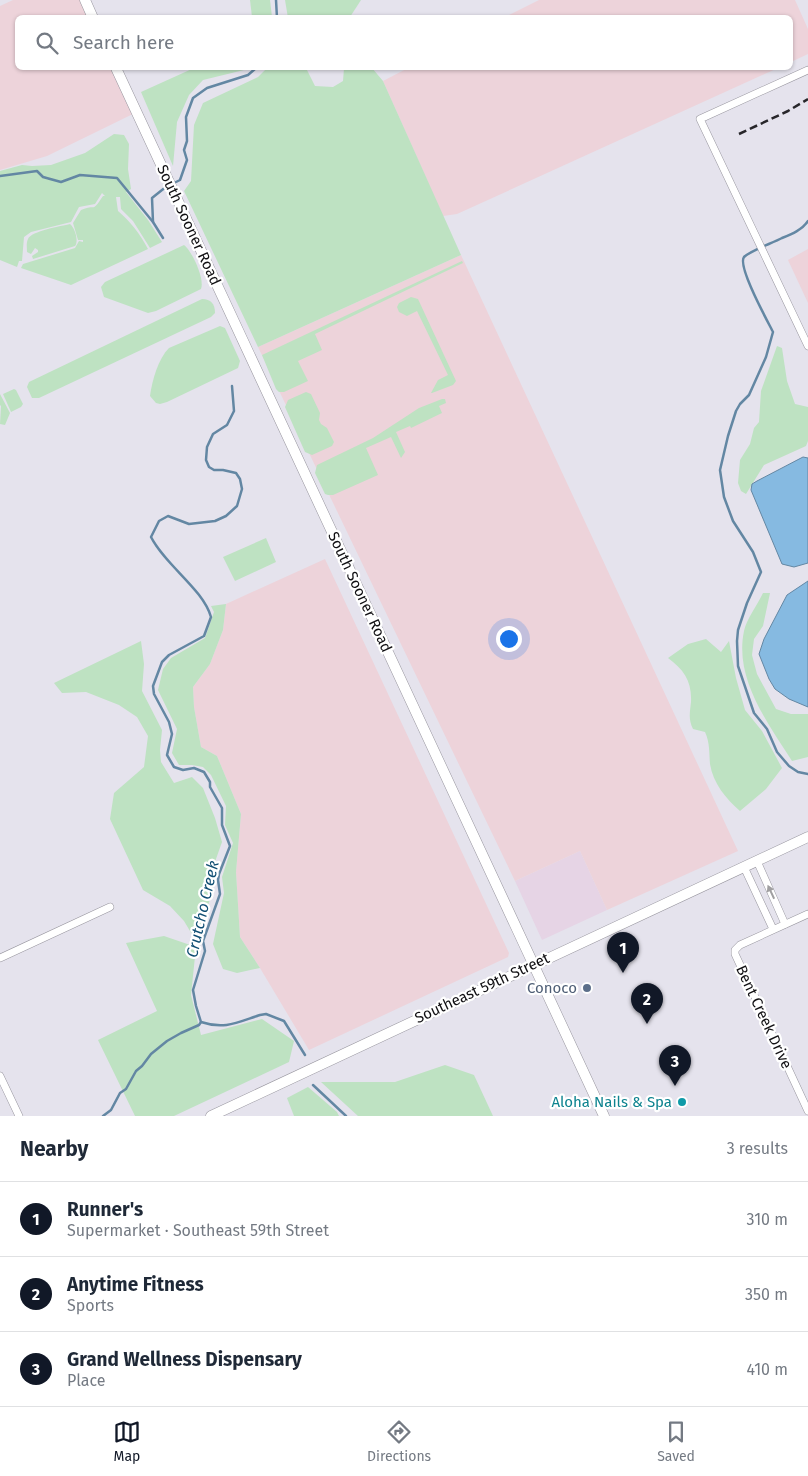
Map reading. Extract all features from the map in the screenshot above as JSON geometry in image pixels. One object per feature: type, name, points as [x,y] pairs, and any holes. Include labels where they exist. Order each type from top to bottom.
[{"type":"main road","points":[[84,0],[92,15]]},
{"type":"main road","name":"South Sooner Road","points":[[117,70],[604,1116]]},
{"type":"main road","name":"Southeast 59th Street","points":[[211,1116],[808,837]]},
{"type":"street","points":[[808,70],[700,120],[808,346]]},
{"type":"street","points":[[756,861],[785,924]]},
{"type":"street","points":[[744,867],[773,929],[808,914]]},
{"type":"street","points":[[0,958],[110,906]]},
{"type":"street","name":"Bent Creek Drive","points":[[773,929],[740,945],[735,950],[736,958],[808,1111]]},
{"type":"street","points":[[0,1076],[19,1116]]},
{"type":"shaded area","points":[[13,0],[85,0],[92,15],[15,15],[15,70],[117,70],[137,112],[47,156],[0,170],[0,6]]},
{"type":"shaded area","points":[[539,0],[795,0],[808,29],[808,54],[793,61],[793,15],[509,15]]},
{"type":"shaded area","points":[[404,70],[774,70],[457,214],[443,216],[383,81]]},
{"type":"shaded area","points":[[808,249],[808,303],[788,260]]},
{"type":"shaded area","points":[[461,255],[738,851],[607,910],[580,851],[515,881],[258,347]]},
{"type":"shaded area","points":[[325,559],[509,953],[508,957],[309,1050],[240,937],[236,872],[241,814],[217,756],[201,747],[194,707],[193,687],[210,664],[223,630],[226,604]]},
{"type":"shaded area","points":[[580,851],[607,910],[542,940],[515,881]]},
{"type":"green space","points":[[250,0],[270,0],[272,15],[252,15]]},
{"type":"green space","points":[[285,0],[361,0],[351,15],[288,15]]},
{"type":"green space","points":[[190,70],[244,70],[203,80],[189,95],[177,122],[173,166],[141,92]]},
{"type":"green space","points":[[265,70],[307,70],[315,86],[333,87],[343,81],[344,70],[374,70],[383,81],[461,255],[258,347],[184,191],[191,181],[194,125],[203,103],[258,77]]},
{"type":"green space","points":[[114,134],[124,135],[129,144],[128,169],[131,189],[126,192],[162,242],[150,248],[133,221],[121,209],[120,197],[116,197],[118,211],[135,228],[148,249],[71,285],[21,268],[23,264],[75,248],[79,241],[83,242],[83,240],[78,240],[73,223],[81,210],[97,205],[105,196],[102,193],[95,204],[79,207],[71,222],[31,232],[24,237],[22,261],[19,261],[17,267],[0,260],[0,171],[22,165],[51,165],[85,153]]},
{"type":"green space","points":[[70,224],[76,235],[77,241],[75,246],[33,259],[32,256],[38,250],[35,248],[31,254],[27,252],[27,242],[30,236],[40,231]]},
{"type":"green space","points":[[184,245],[191,253],[197,266],[202,284],[201,289],[148,313],[104,297],[101,287],[105,282]]},
{"type":"green space","points":[[462,261],[463,263],[315,334],[322,350],[298,361],[308,381],[284,392],[279,392],[276,389],[262,355]]},
{"type":"green space","points":[[411,297],[418,299],[456,381],[453,385],[432,393],[438,380],[448,375],[417,311],[407,316],[399,312],[397,307],[399,303]]},
{"type":"green space","points":[[202,299],[210,301],[214,307],[215,313],[211,317],[39,398],[32,398],[27,387],[29,382]]},
{"type":"green space","points":[[220,326],[225,328],[240,361],[238,368],[167,402],[156,403],[150,396],[151,390],[156,371],[169,348]]},
{"type":"green space","points":[[777,346],[782,348],[787,381],[795,404],[808,407],[808,441],[806,446],[764,465],[746,494],[741,491],[738,483],[740,460],[750,444],[754,428],[759,422],[761,391]]},
{"type":"green space","points":[[14,389],[23,404],[11,412],[3,394]]},
{"type":"green space","points":[[306,392],[311,394],[320,413],[319,420],[327,428],[334,442],[332,446],[312,455],[305,452],[285,407],[288,400]]},
{"type":"green space","points":[[0,394],[10,413],[5,425],[0,424]]},
{"type":"green space","points":[[445,399],[446,403],[439,406],[442,413],[411,428],[410,426],[396,432],[405,452],[401,458],[391,437],[366,448],[378,475],[333,495],[325,494],[315,473],[317,465],[373,438],[419,408]]},
{"type":"green space","points":[[266,538],[276,562],[235,581],[223,557]]},
{"type":"green space","points":[[763,593],[770,593],[763,626],[754,639],[752,655],[757,674],[776,709],[791,714],[808,714],[808,757],[792,761],[755,700],[744,666],[742,649],[745,627]]},
{"type":"green space","points":[[226,604],[223,630],[210,664],[193,687],[194,707],[201,747],[217,756],[241,814],[236,872],[240,937],[260,968],[237,973],[223,969],[213,944],[224,893],[222,877],[233,843],[225,825],[226,806],[211,775],[203,767],[179,765],[172,753],[177,729],[158,690],[163,669],[171,658],[205,638],[214,612],[211,606]]},
{"type":"green space","points":[[706,639],[721,652],[729,641],[736,678],[745,710],[762,731],[782,768],[766,789],[740,811],[725,796],[714,778],[710,764],[707,736],[705,732],[693,729],[690,722],[691,695],[688,682],[683,672],[668,658],[688,644]]},
{"type":"green space","points":[[141,641],[144,664],[142,691],[162,730],[161,762],[174,783],[192,777],[203,788],[222,842],[210,876],[213,891],[202,922],[193,936],[184,921],[170,906],[143,890],[110,819],[114,793],[144,767],[148,736],[137,717],[119,705],[86,692],[62,693],[54,683]]},
{"type":"green space","points":[[164,936],[196,947],[191,995],[201,1035],[262,1019],[294,1041],[289,1062],[174,1116],[135,1116],[98,1040],[157,1011],[126,943]]},
{"type":"green space","points":[[445,1065],[474,1075],[493,1116],[358,1116],[321,1082],[395,1082]]},
{"type":"green space","points":[[308,1087],[337,1112],[339,1116],[294,1116],[287,1098]]},
{"type":"water","points":[[803,457],[808,458],[808,563],[794,567],[782,564],[751,490],[752,484]]},
{"type":"water","points":[[808,581],[808,707],[789,699],[775,689],[759,654],[764,639],[787,595]]},
{"type":"waterway","name":"Crutcho Creek","points":[[276,0],[277,15]]},
{"type":"waterway","name":"Crutcho Creek","points":[[172,184],[180,180],[187,160],[184,150],[187,141],[186,117],[193,98],[207,88],[248,75],[254,70]]},
{"type":"waterway","points":[[0,176],[37,171],[43,177],[61,182],[80,175],[117,178],[153,222],[163,238]]},
{"type":"waterway","name":"Crutcho Creek","points":[[153,222],[152,198],[167,186]]},
{"type":"waterway","points":[[808,221],[796,231],[744,257],[743,262],[749,282],[773,332],[766,357],[749,395],[736,411],[720,470],[724,497],[733,521],[753,552],[761,572],[747,603],[738,630],[738,666],[754,713],[767,729],[777,752],[789,766],[798,772],[808,774]]},
{"type":"waterway","name":"Crutcho Creek","points":[[232,386],[234,411],[227,425],[213,434],[207,447],[206,460],[209,467],[214,470],[236,473],[240,479],[242,489],[237,506],[226,516],[215,521],[189,524],[168,516],[159,521],[151,537],[166,558],[200,597],[211,617],[204,636],[169,655],[162,662],[153,686],[154,694],[169,722],[172,734],[167,755],[174,767],[183,770],[194,768],[204,772],[222,808],[222,825],[230,846],[219,874],[220,894],[203,941],[205,951],[193,990],[201,1022],[224,1025],[266,1014],[284,1021],[305,1055]]},
{"type":"waterway","points":[[103,1116],[111,1110],[120,1093],[126,1089],[136,1071],[151,1054],[167,1041],[199,1025],[201,1022]]},
{"type":"waterway","name":"Crutcho Creek","points":[[313,1085],[346,1116]]},
{"type":"railway","points":[[739,134],[788,111],[808,99]]},
{"type":"place","name":"Runner's","points":[[623,973]]},
{"type":"place","name":"Conoco","points":[[587,988]]},
{"type":"place","name":"Anytime Fitness","points":[[647,1024]]},
{"type":"place","name":"Grand Wellness Dispensary","points":[[675,1086]]},
{"type":"place","name":"Aloha Nails & Spa","points":[[682,1102]]}]
